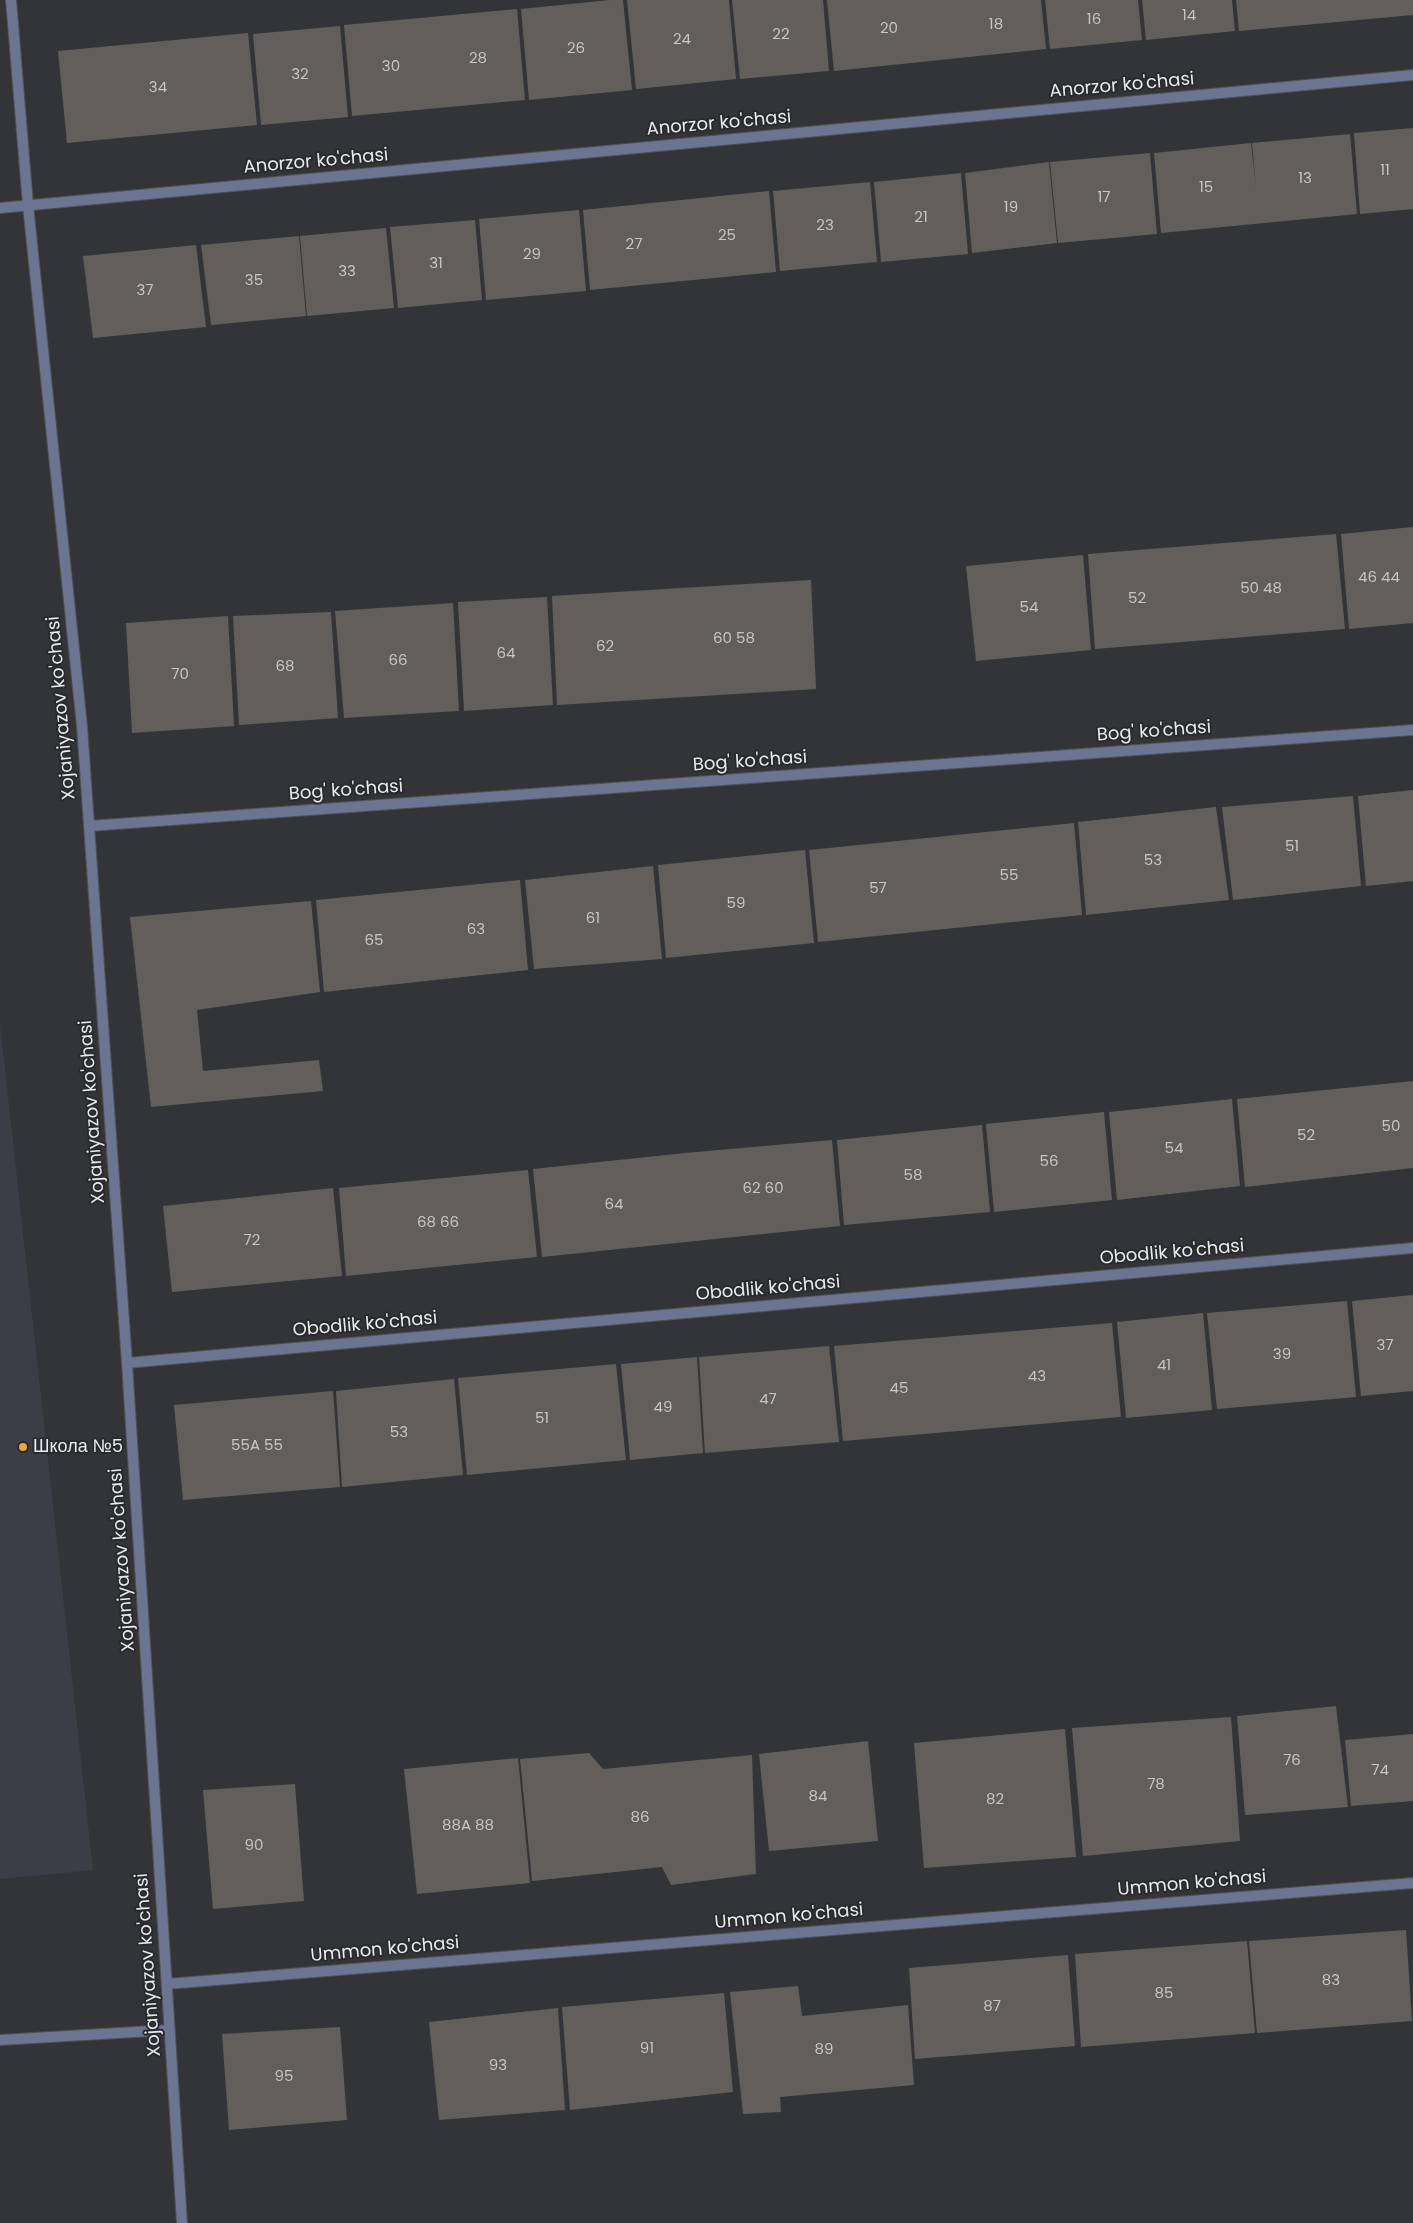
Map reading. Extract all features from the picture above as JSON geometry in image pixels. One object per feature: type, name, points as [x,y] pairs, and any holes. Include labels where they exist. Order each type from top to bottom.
[{"type":"street","name":"Xojaniyazov ko'chasi","points":[[11,0],[28,205],[82,726],[127,1363],[182,2223]]},
{"type":"street","name":"Anorzor ko'chasi","points":[[0,208],[1413,75]]},
{"type":"street","name":"Bog' ko'chasi","points":[[89,826],[1413,730]]},
{"type":"street","name":"Obodlik ko'chasi","points":[[127,1363],[1413,1248]]},
{"type":"street","name":"Ummon ko'chasi","points":[[167,1984],[1413,1883]]},
{"type":"street","points":[[0,2040],[170,2030]]},
{"type":"shaded area","name":"Школа №5","points":[[0,1024],[93,1870],[0,1879]]},
{"type":"building","points":[[623,0],[632,90],[529,100],[521,9]]},
{"type":"building","points":[[627,0],[729,0],[736,79],[636,89]]},
{"type":"building","points":[[732,0],[823,0],[829,71],[740,79]]},
{"type":"building","points":[[827,0],[1041,0],[1046,49],[834,71]]},
{"type":"building","points":[[1045,0],[1138,0],[1142,40],[1050,49]]},
{"type":"building","points":[[1142,0],[1232,0],[1235,31],[1146,40]]},
{"type":"building","points":[[1236,0],[1413,0],[1413,15],[1239,31]]},
{"type":"building","points":[[517,9],[525,100],[352,116],[344,25]]},
{"type":"building","points":[[340,26],[348,117],[261,125],[253,34]]},
{"type":"building","points":[[248,33],[257,125],[67,143],[58,51]]},
{"type":"building","points":[[1413,128],[1413,209],[1360,214],[1354,133]]},
{"type":"building","points":[[1350,134],[1357,214],[1161,233],[1154,153],[1251,143],[1256,187],[1252,143]]},
{"type":"building","points":[[1150,153],[1157,234],[1058,243],[1050,162]]},
{"type":"building","points":[[1049,162],[1057,243],[972,253],[965,173]]},
{"type":"building","points":[[961,173],[968,254],[881,262],[874,182]]},
{"type":"building","points":[[870,182],[877,262],[780,271],[773,191]]},
{"type":"building","points":[[769,191],[776,272],[590,290],[583,210]]},
{"type":"building","points":[[579,210],[586,291],[486,300],[479,219]]},
{"type":"building","points":[[475,220],[482,300],[398,308],[390,227]]},
{"type":"building","points":[[386,228],[394,308],[307,316],[300,236]]},
{"type":"building","points":[[299,236],[306,316],[211,325],[201,245]]},
{"type":"building","points":[[196,245],[206,327],[93,338],[83,256]]},
{"type":"building","points":[[1413,527],[1413,623],[1349,629],[1341,534]]},
{"type":"building","points":[[1336,534],[1345,629],[1095,649],[1088,554]]},
{"type":"building","points":[[1083,555],[1091,650],[976,661],[966,566]]},
{"type":"building","points":[[811,580],[816,689],[557,705],[552,596]]},
{"type":"building","points":[[547,597],[553,705],[464,711],[458,602]]},
{"type":"building","points":[[453,603],[459,711],[344,718],[335,611]]},
{"type":"building","points":[[331,612],[338,718],[239,725],[233,616]]},
{"type":"building","points":[[228,616],[234,726],[132,733],[126,623]]},
{"type":"building","points":[[1413,790],[1413,881],[1366,886],[1358,796]]},
{"type":"building","points":[[1353,796],[1361,886],[1233,900],[1222,807]]},
{"type":"building","points":[[1216,807],[1229,900],[1086,915],[1078,822]]},
{"type":"building","points":[[1074,823],[1082,915],[818,942],[809,850]]},
{"type":"building","points":[[805,850],[814,943],[666,958],[658,865]]},
{"type":"building","points":[[653,866],[662,959],[534,969],[525,880]]},
{"type":"building","points":[[520,880],[528,970],[324,992],[316,900]]},
{"type":"building","points":[[311,901],[320,992],[197,1010],[203,1071],[319,1060],[323,1091],[151,1107],[130,917]]},
{"type":"building","points":[[1413,1081],[1413,1168],[1245,1187],[1237,1099]]},
{"type":"building","points":[[1232,1099],[1240,1186],[1117,1200],[1109,1112]]},
{"type":"building","points":[[1104,1112],[1112,1200],[994,1212],[986,1124]]},
{"type":"building","points":[[982,1125],[990,1212],[844,1225],[837,1140]]},
{"type":"building","points":[[832,1140],[840,1226],[542,1257],[533,1169]]},
{"type":"building","points":[[528,1170],[537,1257],[346,1276],[339,1188]]},
{"type":"building","points":[[333,1188],[342,1276],[172,1292],[163,1206]]},
{"type":"building","points":[[1413,1295],[1413,1391],[1361,1396],[1352,1301]]},
{"type":"building","points":[[1347,1301],[1356,1397],[1217,1409],[1207,1313]]},
{"type":"building","points":[[1203,1313],[1212,1410],[1126,1418],[1117,1322]]},
{"type":"building","points":[[1112,1323],[1121,1417],[843,1441],[834,1346]]},
{"type":"building","points":[[829,1346],[839,1442],[705,1453],[699,1357]]},
{"type":"building","points":[[697,1357],[703,1453],[630,1460],[621,1364]]},
{"type":"building","points":[[616,1364],[626,1460],[467,1475],[458,1378]]},
{"type":"building","points":[[454,1379],[463,1475],[342,1487],[336,1391]]},
{"type":"building","points":[[333,1391],[340,1487],[183,1500],[174,1405]]},
{"type":"building","points":[[1336,1706],[1348,1807],[1245,1815],[1237,1716]]},
{"type":"building","points":[[1231,1717],[1240,1841],[1083,1856],[1072,1728]]},
{"type":"building","points":[[1065,1729],[1076,1857],[924,1868],[914,1743]]},
{"type":"building","points":[[1413,1734],[1413,1801],[1351,1806],[1345,1740]]},
{"type":"building","points":[[868,1741],[878,1841],[769,1851],[759,1754]]},
{"type":"building","points":[[589,1753],[603,1769],[752,1755],[756,1874],[671,1885],[662,1867],[532,1881],[520,1759]]},
{"type":"building","points":[[518,1758],[530,1883],[417,1894],[404,1769]]},
{"type":"building","points":[[295,1784],[304,1901],[213,1909],[203,1790]]},
{"type":"building","points":[[1406,1930],[1412,2021],[1257,2033],[1249,1941]]},
{"type":"building","points":[[1247,1941],[1255,2033],[1081,2047],[1075,1954]]},
{"type":"building","points":[[1068,1955],[1075,2046],[915,2059],[909,1968]]},
{"type":"building","points":[[798,1986],[802,2016],[908,2005],[914,2085],[780,2097],[781,2112],[743,2114],[730,1992]]},
{"type":"building","points":[[724,1993],[733,2092],[570,2110],[562,2007]]},
{"type":"building","points":[[558,2008],[565,2110],[439,2120],[429,2022]]},
{"type":"building","points":[[340,2027],[347,2120],[229,2130],[222,2034]]},
{"type":"place","name":"Школа №5","points":[[23,1447]]}]
